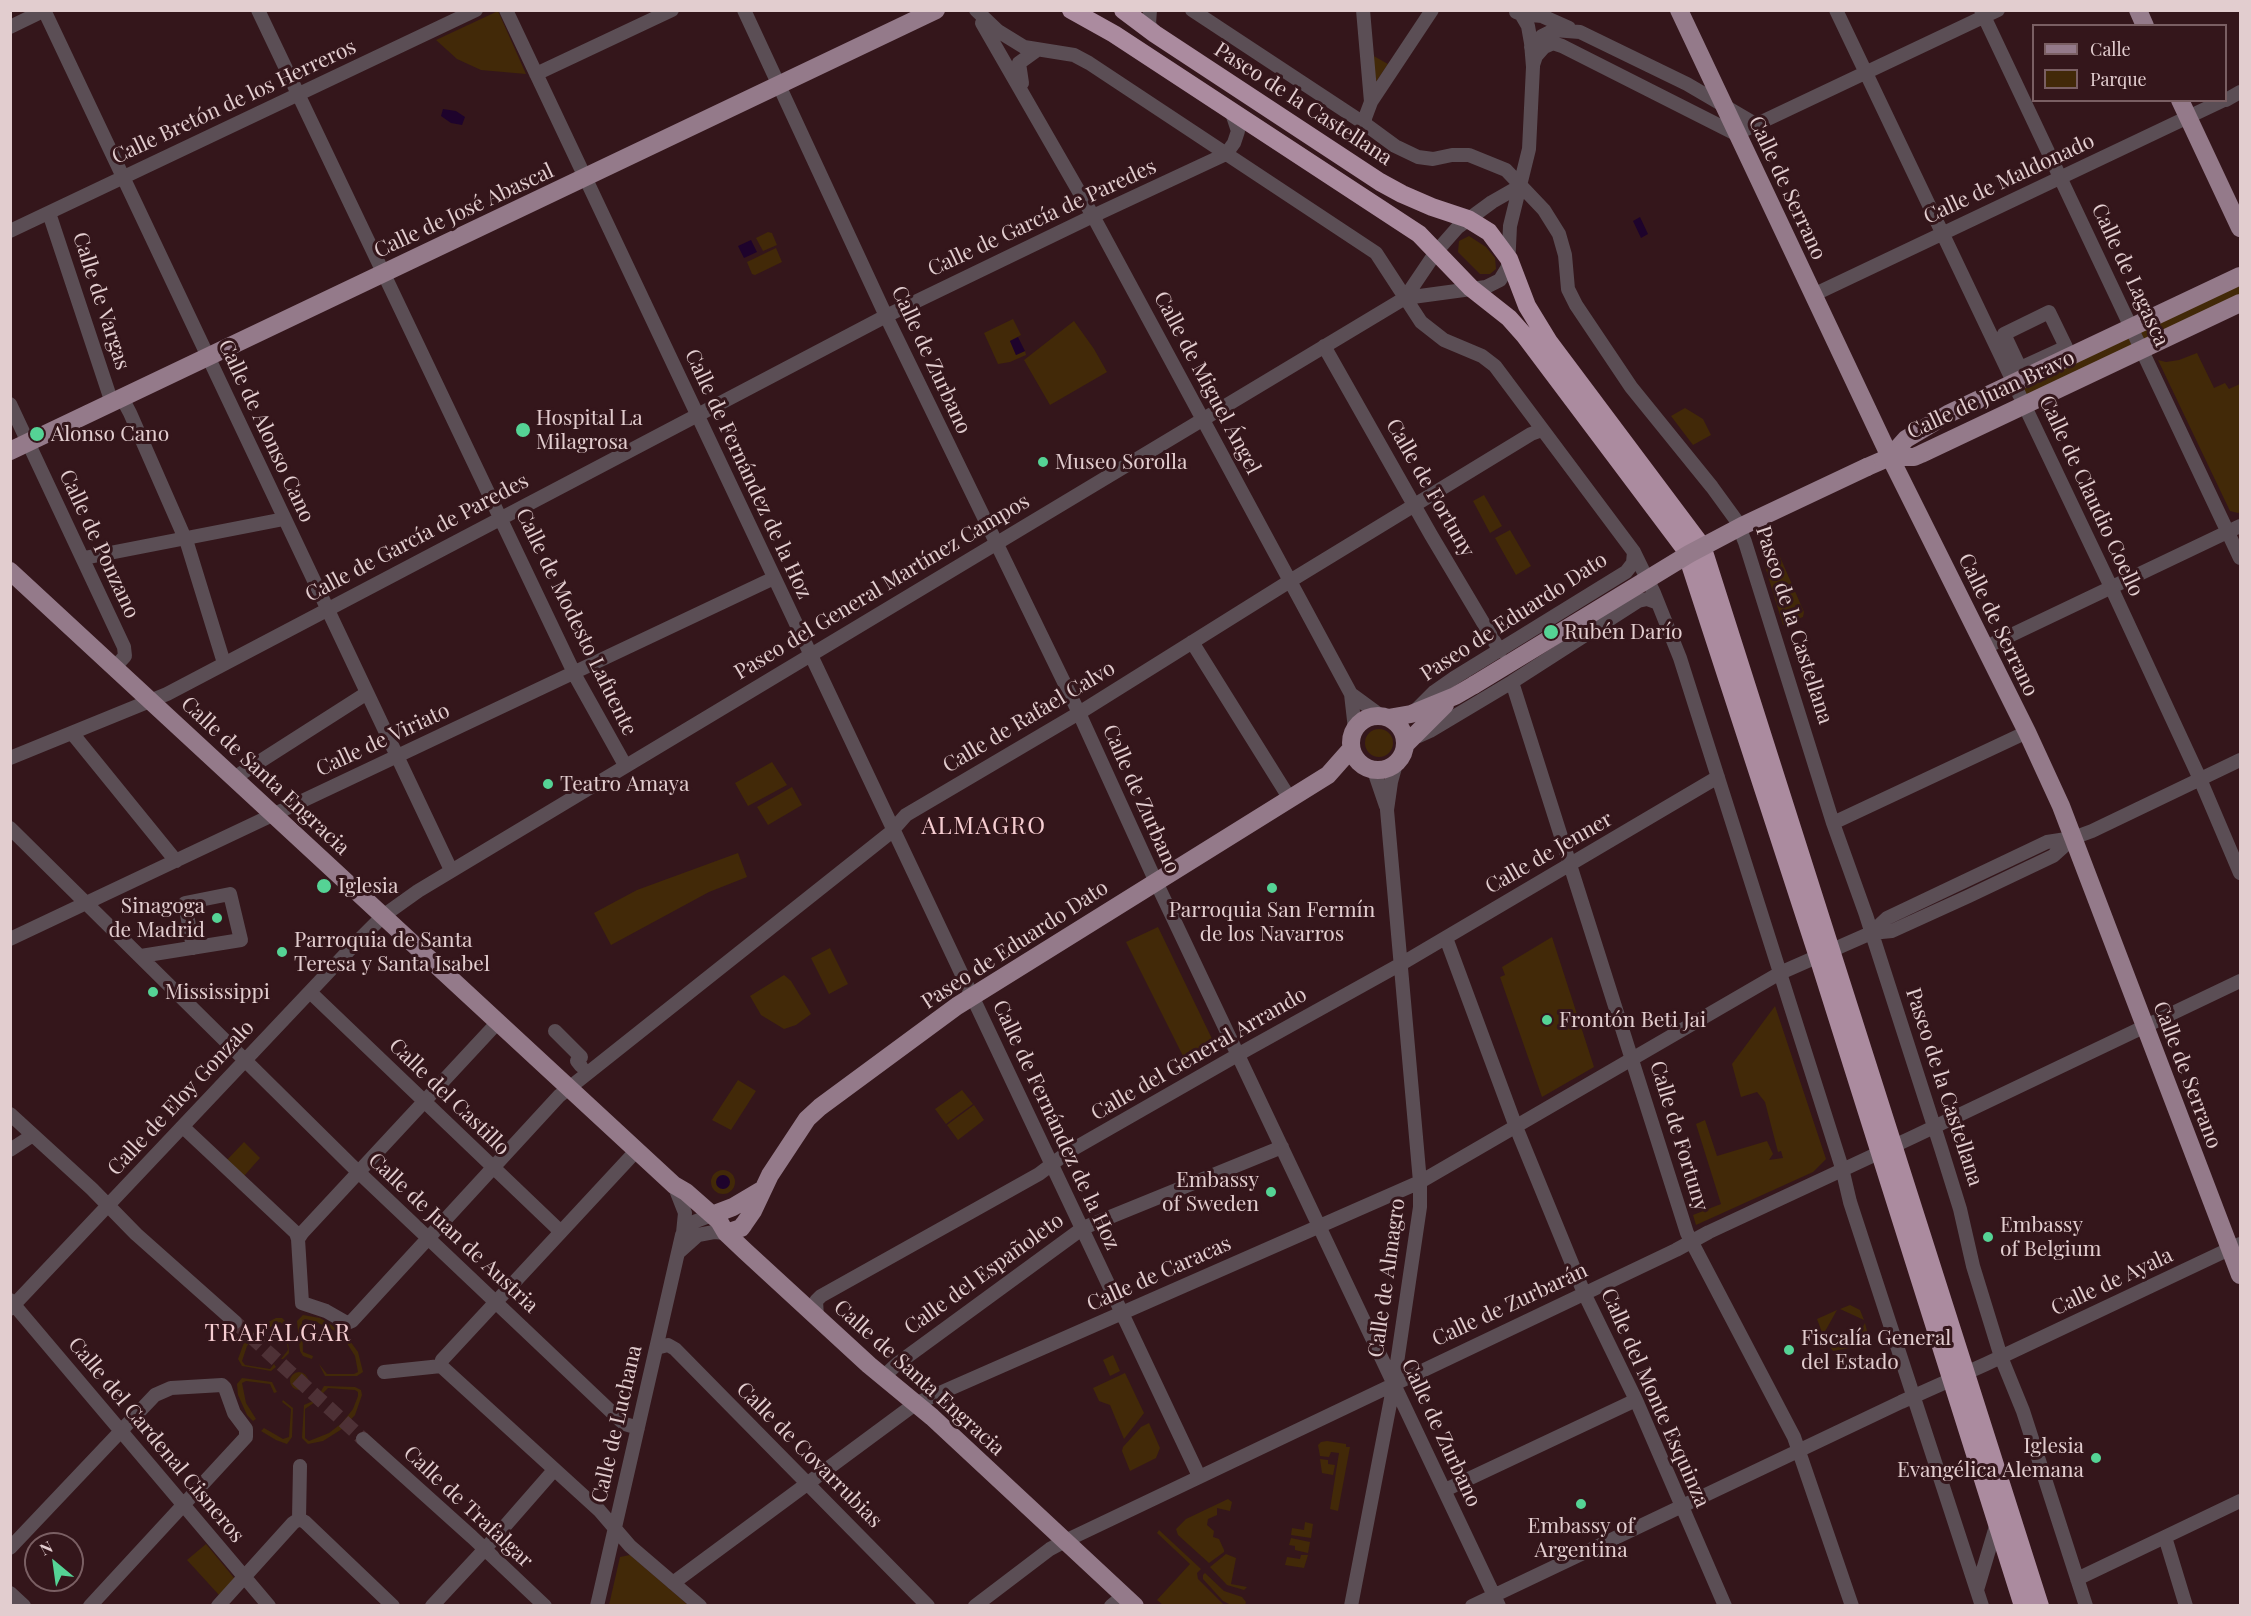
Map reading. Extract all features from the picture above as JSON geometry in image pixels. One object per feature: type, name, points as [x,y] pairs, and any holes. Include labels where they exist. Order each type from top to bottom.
[{"type":"highway","points":[[1071,10],[1114,34],[1406,224],[1419,234],[1471,288],[1509,318],[1525,336],[1685,549],[1825,954]]},
{"type":"highway","name":"Paseo de la Castellana","points":[[1123,10],[1155,34],[1380,182],[1422,203],[1468,219]]},
{"type":"highway","points":[[1468,219],[1489,232],[1509,259],[1527,306],[1549,342],[1698,541],[1705,555],[1825,954],[1959,1376],[2040,1605]]},
{"type":"highway","points":[[1959,1376],[1997,1523],[2023,1605]]},
{"type":"main road","name":"Calle de Serrano","points":[[1679,10],[1890,457],[2027,732],[2073,838],[2144,1026],[2236,1247],[2241,1275]]},
{"type":"main road","points":[[2138,10],[2144,24]]},
{"type":"main road","name":"Calle de José Abascal","points":[[10,451],[937,11]]},
{"type":"main road","points":[[2181,102],[2241,228]]},
{"type":"main road","name":"Calle de Juan Bravo","points":[[1890,457],[1906,439],[1948,414],[2241,276]]},
{"type":"main road","name":"Calle de Juan Bravo","points":[[1890,457],[1914,457],[2241,303]]},
{"type":"main road","points":[[1455,696],[1689,554],[1742,526],[1890,457]]},
{"type":"main road","name":"Calle de Santa Engracia","points":[[10,571],[674,1185],[680,1187],[719,1221],[726,1233],[816,1317],[1065,1540],[1124,1602]]},
{"type":"main road","name":"Paseo de Eduardo Dato","points":[[1384,717],[1411,714],[1455,696]]},
{"type":"main road","name":"Paseo de Eduardo Dato","points":[[1408,741],[1455,696]]},
{"type":"main road","points":[[1384,717],[1396,722],[1408,741],[1403,755],[1396,764],[1385,770],[1369,769],[1355,759],[1351,749],[1351,738],[1355,729],[1364,720],[1384,717]]},
{"type":"main road","name":"Paseo de Eduardo Dato","points":[[726,1233],[741,1228],[753,1211],[760,1191],[812,1113],[972,996],[1328,775],[1351,749]]},
{"type":"main road","name":"Paseo de Eduardo Dato","points":[[1328,775],[1369,769]]},
{"type":"main road","points":[[712,1215],[737,1205],[760,1191]]},
{"type":"street","name":"Calle de Modesto Lafuente","points":[[258,10],[574,673],[625,765]]},
{"type":"street","name":"Calle Bretón de los Herreros","points":[[10,231],[476,10]]},
{"type":"street","name":"Calle de Fernández de la Hoz","points":[[506,10],[1199,1476]]},
{"type":"street","points":[[536,74],[672,10]]},
{"type":"street","name":"Calle de Zurbano","points":[[744,10],[886,316],[1079,712],[1156,882],[1496,1600]]},
{"type":"street","points":[[975,10],[1009,39],[1024,46],[1074,55],[1089,63],[1376,254],[1416,316],[1436,335],[1455,346],[1482,356],[1495,366],[1634,552],[1680,658],[1842,1168],[1846,1189],[1982,1605]]},
{"type":"street","name":"Calle de Miguel Ángel","points":[[975,10],[1092,216],[1351,694],[1355,729]]},
{"type":"street","points":[[1150,10],[1149,24],[1155,34]]},
{"type":"street","name":"Paseo de la Castellana","points":[[1192,10],[1395,146],[1418,157],[1433,159],[1452,155],[1469,155],[1506,170],[1544,210],[1559,234],[1565,255],[1568,289],[1576,304],[1631,387],[1736,520],[1960,1209],[1973,1266],[2001,1357],[2023,1411],[2086,1605]]},
{"type":"street","points":[[1363,10],[1371,102]]},
{"type":"street","points":[[1365,124],[1371,102],[1432,10]]},
{"type":"street","name":"Calle de Claudio Coello","points":[[1836,10],[2111,587],[2241,873]]},
{"type":"street","points":[[1533,67],[1536,56],[1542,49],[1553,43],[1736,134],[1866,73],[1982,14],[1998,10]]},
{"type":"street","points":[[10,27],[44,11]]},
{"type":"street","name":"Calle de Alonso Cano","points":[[44,11],[451,870]]},
{"type":"street","points":[[1521,12],[1542,16],[1567,26],[1572,31],[1688,84],[1757,125]]},
{"type":"street","points":[[1405,298],[1486,287],[1497,283],[1506,272],[1509,259],[1510,226],[1529,149],[1532,47],[1528,26],[1521,12]]},
{"type":"street","name":"Calle de Lagasca","points":[[1982,14],[2131,328],[2234,529],[2241,558]]},
{"type":"street","points":[[1532,47],[1554,30],[1572,31]]},
{"type":"street","name":"Calle de Miguel Ángel","points":[[1023,94],[1019,63],[1037,50]]},
{"type":"street","points":[[1688,84],[1698,77],[1701,69],[1698,50]]},
{"type":"street","name":"Calle de Maldonado","points":[[2227,99],[2241,93]]},
{"type":"street","name":"Calle de Maldonado","points":[[1813,295],[2220,102]]},
{"type":"street","points":[[1226,154],[1234,143],[1238,131],[1231,110]]},
{"type":"street","name":"Calle de García de Paredes","points":[[10,758],[150,701],[886,316],[1226,154]]},
{"type":"street","points":[[1405,298],[1436,252],[1468,219],[1520,186]]},
{"type":"street","name":"Calle de Vargas","points":[[50,213],[117,401],[185,538],[224,663]]},
{"type":"street","name":"Paseo del General Martínez Campos","points":[[383,916],[451,870],[1405,298]]},
{"type":"street","points":[[2049,312],[2066,346],[2020,368],[2004,334],[2049,312]]},
{"type":"street","name":"Calle de Fortuny","points":[[1324,346],[1500,651]]},
{"type":"street","name":"Calle de Ponzano","points":[[10,404],[124,646],[125,656],[115,667]]},
{"type":"street","name":"Calle de Rafael Calvo","points":[[298,1239],[301,1300],[304,1304],[327,1311],[347,1323],[355,1319],[559,1096],[893,829],[906,815],[1079,712],[1531,434],[1542,430]]},
{"type":"street","points":[[84,558],[284,519]]},
{"type":"street","points":[[1984,648],[2234,529]]},
{"type":"street","name":"Paseo de Eduardo Dato","points":[[1411,714],[1434,692],[1454,678],[1626,572],[1633,562],[1634,552]]},
{"type":"street","name":"Calle de Viriato","points":[[10,939],[774,578]]},
{"type":"street","points":[[1408,741],[1430,731],[1512,682],[1638,601],[1647,599],[1658,603]]},
{"type":"street","points":[[1192,642],[1290,799]]},
{"type":"street","name":"Calle de Fortuny","points":[[1512,682],[1691,1242],[1794,1437],[1852,1605]]},
{"type":"street","points":[[234,778],[367,693]]},
{"type":"street","name":"Calle de Miguel Ángel","points":[[1351,694],[1384,717]]},
{"type":"street","points":[[1833,823],[2027,732]]},
{"type":"street","points":[[72,733],[176,861]]},
{"type":"street","name":"Calle de Caracas","points":[[673,1583],[915,1404],[1420,1182],[1780,973],[1871,933],[1887,918],[2047,842],[2073,838],[2241,760]]},
{"type":"street","name":"Calle de Almagro","points":[[1351,1605],[1394,1383],[1420,1207],[1420,1182],[1387,810],[1396,764]]},
{"type":"street","name":"Calle de Almagro","points":[[1369,769],[1387,810]]},
{"type":"street","name":"Calle de Jenner","points":[[1401,964],[1718,777]]},
{"type":"street","name":"Calle de Juan de Austria","points":[[10,828],[359,1172],[625,1424],[638,1428]]},
{"type":"street","points":[[141,956],[193,948],[241,940],[230,894],[185,903],[193,948]]},
{"type":"street","name":"Calle de Eloy Gonzalo","points":[[12,1305],[383,916]]},
{"type":"street","name":"Calle del Monte Esquinza","points":[[1446,938],[1516,1127],[1584,1293],[1636,1400],[1725,1605]]},
{"type":"street","name":"Calle del General Arrando","points":[[816,1317],[816,1301],[821,1296],[1052,1166],[1068,1152],[1401,964]]},
{"type":"street","name":"Calle de Zurbarán","points":[[975,1605],[1065,1540],[1842,1168],[1887,1149],[2241,981]]},
{"type":"street","name":"Calle del Castillo","points":[[310,992],[561,1232]]},
{"type":"street","points":[[183,1127],[296,1233],[298,1239],[498,1023]]},
{"type":"street","points":[[555,1031],[581,1057],[577,1061],[581,1066]]},
{"type":"street","points":[[10,1114],[92,1189],[136,1234],[236,1322]]},
{"type":"street","points":[[10,1150],[33,1135]]},
{"type":"street","name":"Calle del Españoleto","points":[[883,1377],[897,1364],[1083,1227],[1282,1147]]},
{"type":"street","points":[[441,1366],[442,1360],[638,1150]]},
{"type":"street","name":"Calle de Santa Engracia","points":[[674,1185],[685,1213],[682,1235]]},
{"type":"street","points":[[682,1235],[691,1223],[712,1215]]},
{"type":"street","points":[[678,1252],[698,1235],[714,1232],[726,1233]]},
{"type":"street","name":"Calle de Luchana","points":[[597,1605],[682,1235]]},
{"type":"street","name":"Calle de Ayala","points":[[2001,1357],[2236,1247]]},
{"type":"street","name":"Calle del Cardenal Cisneros","points":[[12,1305],[269,1605]]},
{"type":"street","name":"Calle de Covarrubias","points":[[656,1348],[669,1345],[675,1349],[928,1605]]},
{"type":"street","points":[[1472,1605],[1496,1600],[1681,1505],[2001,1357]]},
{"type":"street","points":[[384,1372],[441,1366],[599,1510],[630,1546],[700,1605]]},
{"type":"street","points":[[10,1548],[155,1395],[165,1389],[218,1384],[225,1388],[234,1413],[246,1429],[246,1437],[90,1605]]},
{"type":"street","points":[[1445,1490],[1636,1400]]},
{"type":"street","name":"Calle de Trafalgar","points":[[363,1439],[544,1605]]},
{"type":"street","points":[[299,1519],[300,1466]]},
{"type":"street","points":[[432,1605],[554,1470]]},
{"type":"street","points":[[2077,1579],[2241,1501]]},
{"type":"street","points":[[219,1605],[293,1522],[299,1519]]},
{"type":"street","points":[[299,1519],[305,1522],[393,1605]]},
{"type":"street","points":[[1977,1590],[1997,1523]]},
{"type":"street","points":[[2165,1537],[2186,1605]]},
{"type":"street","points":[[10,1593],[24,1605]]},
{"type":"green space","points":[[498,11],[526,74],[481,70],[457,59],[436,40]]},
{"type":"green space","points":[[1372,55],[1388,64],[1375,83]]},
{"type":"green space","points":[[768,232],[772,233],[777,245],[763,251],[756,238]]},
{"type":"green space","points":[[1469,236],[1486,247],[1495,258],[1496,269],[1490,274],[1480,274],[1458,252],[1459,241]]},
{"type":"green space","points":[[776,248],[782,262],[755,275],[752,274],[747,262]]},
{"type":"green space","points":[[2240,280],[2240,296],[2145,342],[2140,331]]},
{"type":"green space","points":[[1013,319],[1021,335],[1010,341],[1016,355],[1025,351],[1026,355],[998,364],[984,333]]},
{"type":"green space","points":[[1074,321],[1107,372],[1050,405],[1024,360]]},
{"type":"green space","points":[[2129,333],[2134,347],[2027,397],[2022,385]]},
{"type":"green space","points":[[2197,353],[2214,388],[2225,383],[2229,389],[2240,384],[2240,512],[2238,513],[2230,511],[2158,360],[2166,362],[2179,360]]},
{"type":"green space","points":[[1685,408],[1703,419],[1711,435],[1693,445],[1671,416]]},
{"type":"green space","points":[[1484,495],[1502,526],[1490,533],[1473,501]]},
{"type":"green space","points":[[1510,530],[1531,566],[1516,575],[1495,538]]},
{"type":"green space","points":[[1780,557],[1804,612],[1803,617],[1783,625],[1764,563]]},
{"type":"green space","points":[[1379,729],[1389,733],[1393,743],[1389,753],[1379,757],[1369,753],[1365,743],[1369,733]]},
{"type":"green space","points":[[772,762],[787,785],[748,806],[735,783]]},
{"type":"green space","points":[[792,787],[802,805],[768,825],[757,807]]},
{"type":"green space","points":[[738,853],[747,877],[709,892],[611,945],[594,913],[637,890]]},
{"type":"green space","points":[[1158,927],[1216,1047],[1186,1062],[1126,942]]},
{"type":"green space","name":"Frontón Beti Jai","points":[[1552,937],[1594,1067],[1542,1097],[1500,977],[1505,975],[1502,967]]},
{"type":"green space","points":[[830,948],[848,984],[829,994],[811,958]]},
{"type":"green space","points":[[784,975],[791,981],[811,1014],[796,1025],[784,1029],[761,1015],[750,996]]},
{"type":"green space","points":[[1775,1006],[1826,1159],[1813,1172],[1696,1225],[1693,1215],[1721,1204],[1696,1124],[1705,1120],[1717,1156],[1767,1141],[1773,1154],[1769,1160],[1783,1158],[1781,1151],[1778,1152],[1765,1102],[1757,1092],[1741,1097],[1732,1064]]},
{"type":"green space","points":[[738,1080],[756,1091],[731,1130],[712,1120]]},
{"type":"green space","points":[[962,1090],[973,1104],[946,1124],[935,1109]]},
{"type":"green space","points":[[974,1105],[984,1120],[958,1140],[947,1125]]},
{"type":"green space","points":[[244,1142],[260,1158],[244,1176],[227,1160]]},
{"type":"green space","points":[[723,1170],[732,1173],[735,1182],[732,1191],[723,1194],[714,1191],[711,1182],[714,1173]]},
{"type":"green space","points":[[1850,1305],[1860,1310],[1864,1320],[1840,1309]]},
{"type":"green space","points":[[1837,1310],[1823,1335],[1817,1319]]},
{"type":"green space","points":[[303,1315],[320,1318],[338,1329],[335,1331],[305,1319],[302,1321],[303,1352],[313,1356],[312,1359],[303,1356],[300,1351],[297,1321]]},
{"type":"green space","points":[[276,1318],[282,1318],[286,1322],[289,1353],[281,1359],[288,1350],[284,1325],[280,1322],[258,1334],[247,1346],[242,1361],[245,1365],[270,1369],[274,1364],[276,1367],[271,1371],[242,1366],[238,1359],[245,1340],[262,1325]]},
{"type":"green space","points":[[1865,1323],[1869,1339],[1852,1347]]},
{"type":"green space","points":[[347,1337],[358,1352],[363,1372],[357,1376],[325,1376],[319,1364],[327,1374],[358,1372],[355,1356],[345,1340]]},
{"type":"green space","points":[[1824,1338],[1849,1348],[1833,1351]]},
{"type":"green space","points":[[1113,1355],[1120,1371],[1110,1376],[1103,1360]]},
{"type":"green space","points":[[299,1372],[305,1375],[308,1381],[305,1387],[299,1390],[293,1387],[290,1381],[293,1375]]},
{"type":"green space","points":[[1125,1373],[1144,1413],[1124,1439],[1110,1405],[1099,1401],[1093,1388]]},
{"type":"green space","points":[[242,1378],[272,1382],[277,1392],[274,1393],[270,1384],[246,1381],[242,1383],[246,1403],[256,1419],[253,1421],[247,1415],[238,1395],[237,1384]]},
{"type":"green space","points":[[324,1386],[355,1387],[361,1390],[362,1395],[355,1415],[342,1429],[323,1441],[308,1444],[302,1438],[304,1405],[315,1402],[305,1409],[305,1438],[309,1441],[329,1433],[342,1423],[353,1409],[358,1396],[355,1390],[328,1388],[322,1394],[320,1393]]},
{"type":"green space","points":[[283,1400],[293,1408],[292,1437],[287,1444],[261,1431],[264,1428],[283,1439],[289,1437],[291,1409],[282,1402]]},
{"type":"green space","points":[[1149,1423],[1160,1448],[1156,1458],[1130,1471],[1122,1451],[1123,1447],[1141,1427]]},
{"type":"green space","points":[[1327,1441],[1346,1444],[1346,1447],[1350,1447],[1338,1511],[1330,1509],[1339,1453],[1331,1452],[1329,1457],[1320,1456],[1318,1445]]},
{"type":"green space","points":[[1320,1459],[1328,1460],[1328,1464],[1335,1465],[1333,1475],[1322,1473]]},
{"type":"green space","points":[[1228,1499],[1232,1502],[1230,1511],[1217,1508],[1217,1515],[1208,1519],[1207,1525],[1214,1531],[1213,1537],[1219,1539],[1224,1550],[1209,1563],[1178,1535],[1176,1529],[1186,1519]]},
{"type":"green space","points":[[1305,1522],[1313,1524],[1311,1538],[1291,1535],[1292,1528],[1304,1530]]},
{"type":"green space","points":[[1159,1530],[1201,1569],[1197,1573],[1198,1579],[1224,1605],[1163,1605],[1157,1600],[1190,1564],[1157,1533]]},
{"type":"green space","points":[[1291,1538],[1310,1542],[1308,1553],[1295,1550],[1295,1546],[1289,1545]]},
{"type":"green space","points":[[206,1544],[235,1579],[219,1595],[187,1560]]},
{"type":"green space","points":[[1226,1554],[1236,1558],[1231,1584],[1247,1587],[1244,1590],[1227,1585],[1210,1567]]},
{"type":"green space","points":[[630,1555],[688,1605],[609,1605],[620,1557]]},
{"type":"green space","points":[[1301,1555],[1308,1555],[1304,1568],[1285,1565],[1287,1557],[1300,1559]]},
{"type":"green space","points":[[1205,1573],[1224,1591],[1242,1597],[1246,1602],[1245,1605],[1231,1605],[1223,1601],[1203,1579]]},
{"type":"shaded area","points":[[443,109],[456,111],[465,117],[462,125],[451,123],[441,116]]},
{"type":"shaded area","points":[[1640,217],[1648,234],[1641,238],[1633,221]]},
{"type":"shaded area","points":[[751,240],[757,252],[744,258],[738,246]]},
{"type":"shaded area","points":[[1018,337],[1025,351],[1016,355],[1010,341]]},
{"type":"shaded area","points":[[723,1175],[728,1177],[730,1182],[728,1187],[723,1189],[718,1187],[716,1182],[718,1177]]},
{"type":"tunnel","points":[[235,1322],[363,1439]]},
{"type":"place","name":"Hospital La Milagrosa","points":[[523,430]]},
{"type":"place","name":"Alonso Cano","points":[[37,434]]},
{"type":"place","name":"Museo Sorolla","points":[[1043,462]]},
{"type":"place","name":"Rubén Darío","points":[[1551,632]]},
{"type":"place","name":"Teatro Amaya","points":[[548,784]]},
{"type":"place","name":"Iglesia","points":[[324,886]]},
{"type":"place","name":"Parroquia San Fermín de los Navarros","points":[[1272,888]]},
{"type":"place","name":"Sinagoga de Madrid","points":[[217,918]]},
{"type":"place","name":"Parroquia de Santa Teresa y Santa Isabel","points":[[282,952]]},
{"type":"place","name":"Mississippi","points":[[153,992]]},
{"type":"place","name":"Frontón Beti Jai","points":[[1547,1020]]},
{"type":"place","name":"Embassy of Sweden","points":[[1271,1192]]},
{"type":"place","name":"Embassy of Belgium","points":[[1988,1237]]},
{"type":"place","name":"Fiscalía General del Estado","points":[[1789,1350]]},
{"type":"place","name":"Iglesia Evangélica Alemana","points":[[2096,1458]]},
{"type":"place","name":"Embassy of Argentina","points":[[1581,1504]]},
{"type":"district","name":"ALMAGRO","points":[[984,827]]},
{"type":"district","name":"TRAFALGAR","points":[[278,1334]]}]
